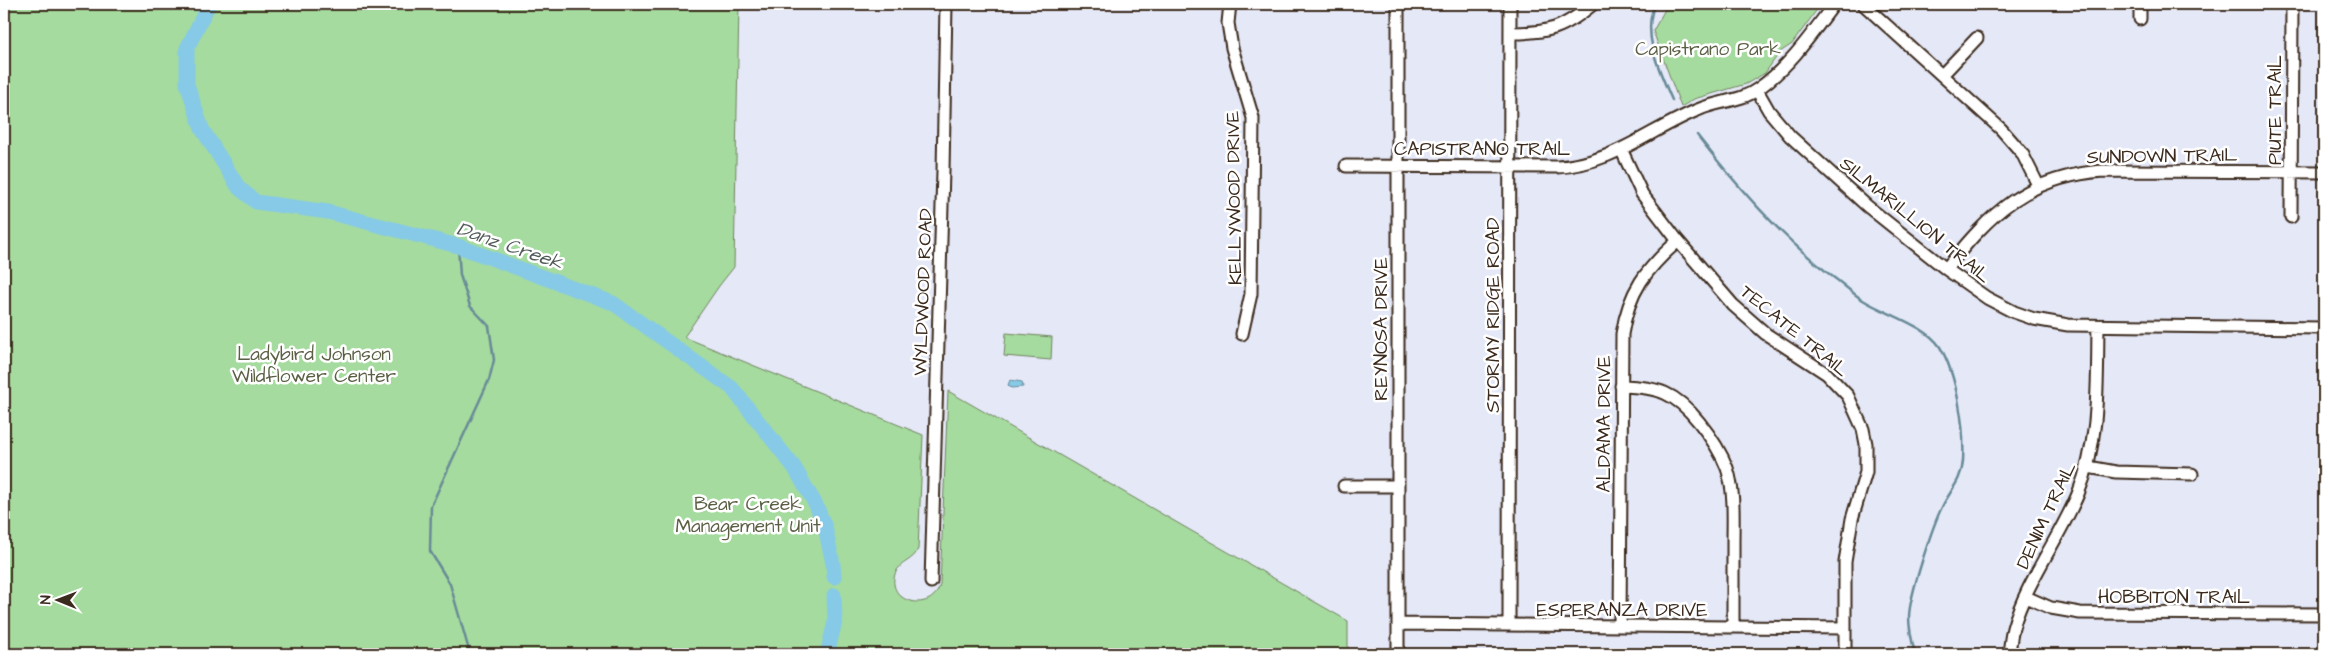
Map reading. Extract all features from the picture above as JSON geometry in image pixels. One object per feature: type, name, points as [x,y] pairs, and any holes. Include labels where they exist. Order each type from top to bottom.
[{"type":"street","name":"WYLDWOOD ROAD","points":[[931,582],[946,4]]},
{"type":"street","name":"KELLYWOOD DRIVE","points":[[1230,4],[1228,23],[1232,48],[1251,106],[1253,118],[1252,294],[1242,334]]},
{"type":"street","name":"REYNOSA DRIVE","points":[[1398,4],[1398,654]]},
{"type":"street","name":"STORMY RIDGE ROAD","points":[[1509,626],[1510,4]]},
{"type":"street","points":[[1510,33],[1543,32],[1556,29],[1564,26],[1593,4]]},
{"type":"street","name":"CAPISTRANO TRAIL","points":[[1346,166],[1577,166],[1597,160],[1699,109],[1757,90],[1788,64],[1834,4]]},
{"type":"street","points":[[1864,4],[2015,145],[2038,185]]},
{"type":"street","points":[[2140,4],[2140,19]]},
{"type":"street","name":"PIUTE TRAIL","points":[[2290,217],[2292,4]]},
{"type":"street","points":[[1942,75],[1977,38]]},
{"type":"street","name":"SILMARILLION TRAIL","points":[[1757,90],[1773,117],[1790,136],[1866,206],[1946,270],[1988,298],[2014,312],[2050,323],[2098,326],[2324,328]]},
{"type":"street","name":"TECATE TRAIL","points":[[1621,149],[1642,194],[1678,241],[1733,305],[1766,334],[1815,365],[1836,384],[1848,396],[1863,429],[1866,472],[1852,520],[1845,562],[1845,654]]},
{"type":"street","name":"SUNDOWN TRAIL","points":[[1946,270],[1989,219],[2007,204],[2038,185],[2073,174],[2103,171],[2324,172]]},
{"type":"street","name":"ALDAMA DRIVE","points":[[1620,626],[1622,334],[1631,296],[1651,266],[1678,241]]},
{"type":"street","name":"DENIM TRAIL","points":[[2009,654],[2014,627],[2026,597],[2077,496],[2088,467],[2097,408],[2098,326]]},
{"type":"street","points":[[1621,386],[1651,387],[1676,398],[1707,432],[1722,457],[1730,482],[1734,508],[1733,627]]},
{"type":"street","points":[[2088,467],[2116,472],[2192,474]]},
{"type":"street","points":[[1344,486],[1398,486]]},
{"type":"street","name":"HOBBITON TRAIL","points":[[2026,597],[2051,608],[2080,613],[2324,614]]},
{"type":"street","name":"ESPERANZA DRIVE","points":[[1398,624],[1845,628]]},
{"type":"green space","name":"Ladybird Johnson Wildflower Center","points":[[4,4],[739,4],[734,267],[684,337],[923,435],[918,549],[913,556],[900,566],[895,574],[894,584],[897,592],[903,598],[920,602],[928,600],[935,594],[940,585],[948,391],[1348,621],[1348,654],[4,654]]},
{"type":"green space","name":"Capistrano Park","points":[[1668,4],[1821,4],[1792,44],[1780,52],[1765,73],[1746,84],[1694,99],[1681,107],[1653,31]]},
{"type":"green space","points":[[1006,333],[1052,337],[1051,360],[1004,356]]},
{"type":"water","points":[[1010,380],[1022,382],[1023,387],[1011,388],[1008,385]]},
{"type":"waterway","name":"Danz Creek","points":[[209,4],[187,48],[187,84],[202,129],[239,188],[256,202],[328,212],[458,246],[613,303],[732,388],[794,467],[816,505],[825,527],[834,577]]},
{"type":"waterway","points":[[1655,4],[1651,16],[1651,40],[1658,65],[1672,100]]},
{"type":"waterway","points":[[1697,135],[1760,210],[1795,245],[1859,297],[1925,332],[1934,339],[1946,359],[1959,402],[1963,433],[1963,461],[1958,479],[1943,505],[1933,528],[1913,594],[1909,622],[1915,654]]},
{"type":"waterway","points":[[458,246],[460,275],[470,306],[489,326],[494,360],[489,380],[431,506],[430,551],[450,584],[470,654]]},
{"type":"waterway","name":"Danz Creek","points":[[827,654],[835,622],[834,595]]},
{"type":"park label","name":"Bear Creek Management Unit","points":[[748,514]]}]
